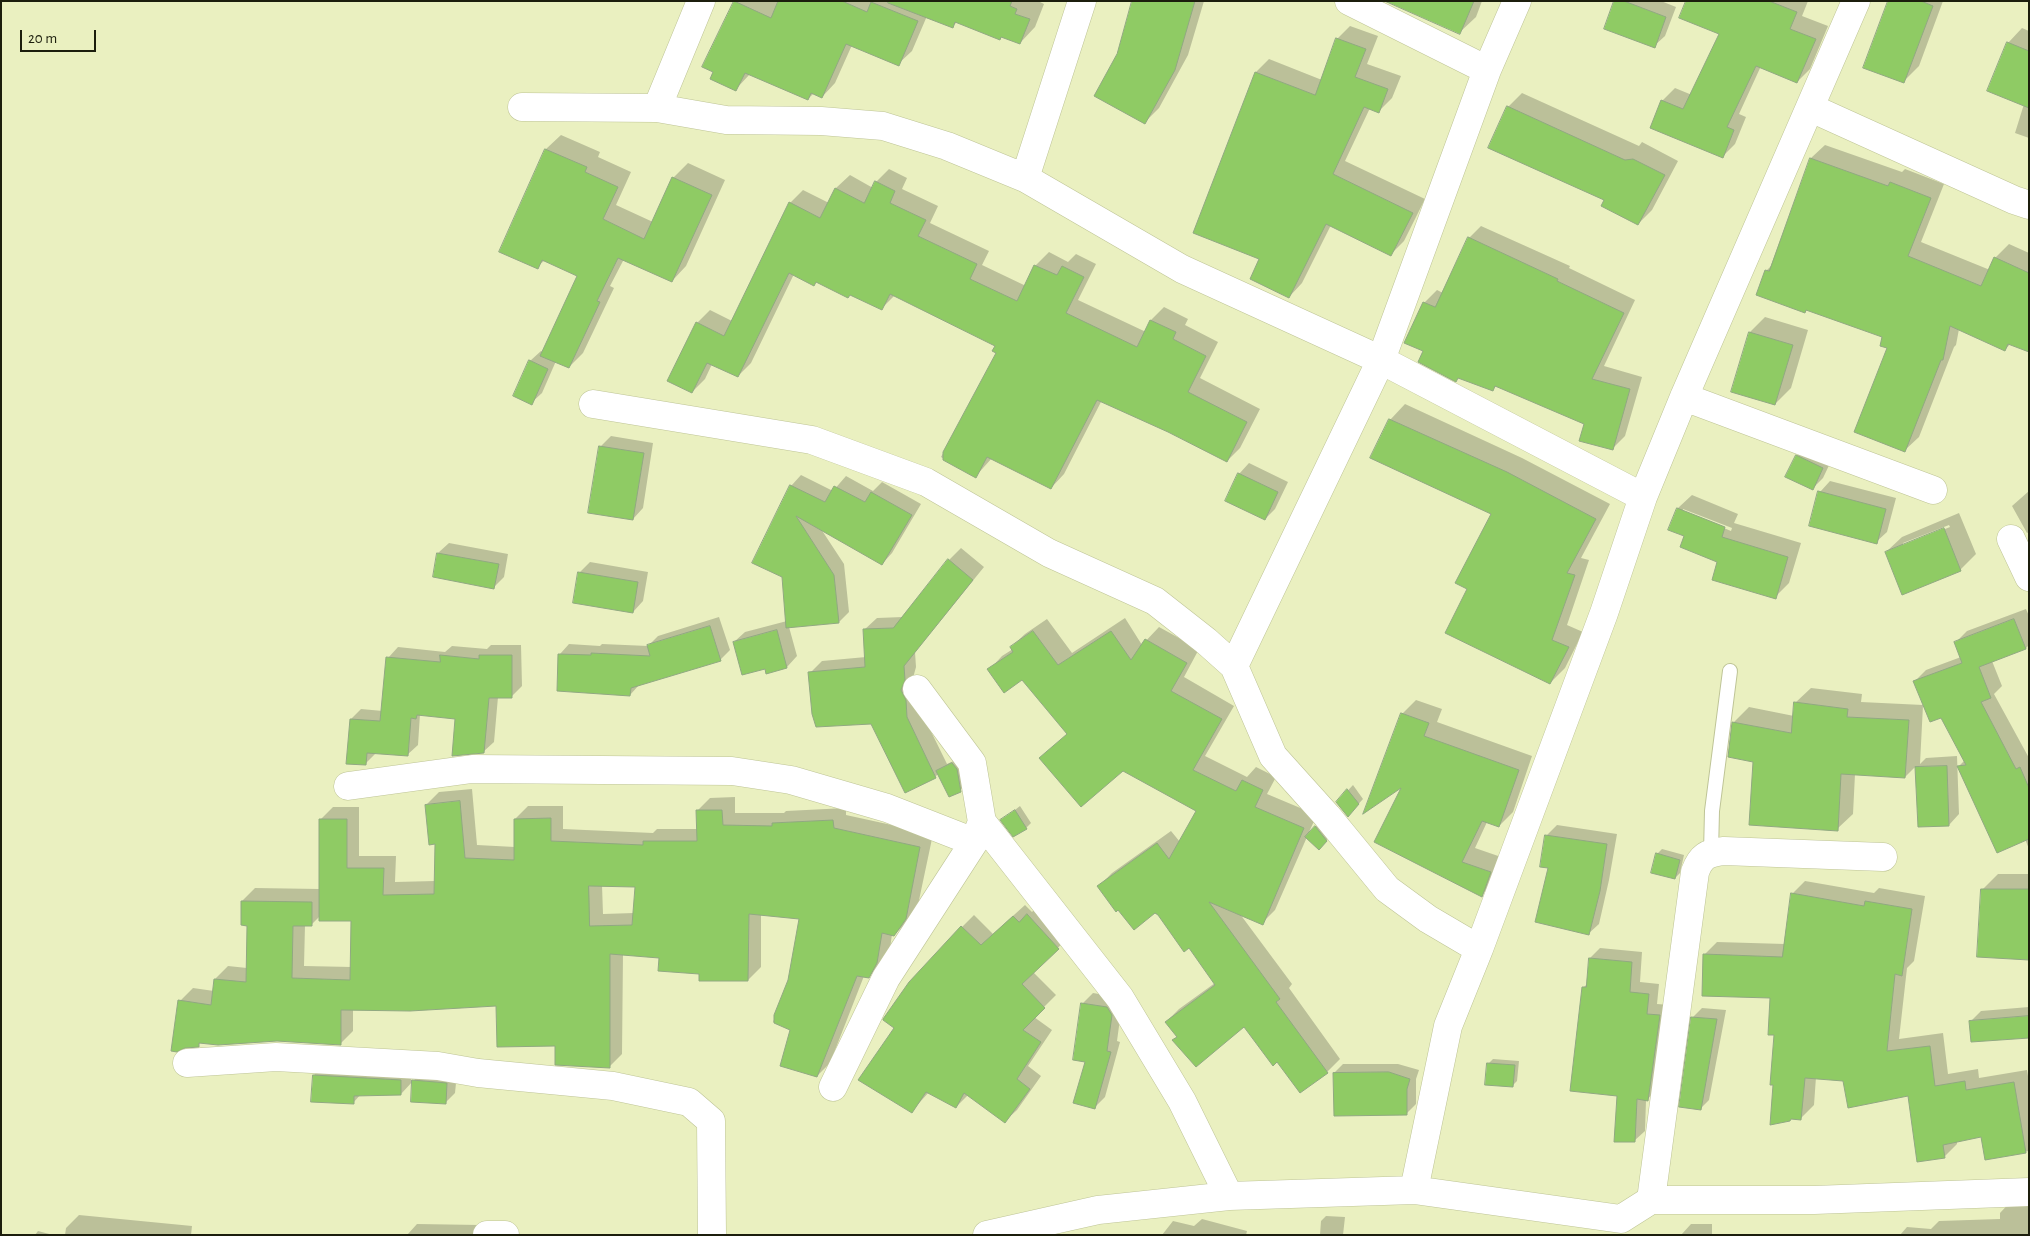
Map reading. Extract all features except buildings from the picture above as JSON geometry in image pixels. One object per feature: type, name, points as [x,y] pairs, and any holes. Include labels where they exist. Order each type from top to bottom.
[{"type":"street","points":[[657,108],[701,1]]},
{"type":"street","points":[[1024,178],[1082,1]]},
{"type":"street","points":[[1348,1],[1487,70]]},
{"type":"street","points":[[1234,666],[1381,360],[1487,70],[1517,1]]},
{"type":"street","points":[[1414,1190],[1448,1026],[1479,950],[1601,622],[1643,497],[1684,397],[1856,1]]},
{"type":"street","points":[[522,107],[657,108],[726,120],[822,121],[883,126],[947,146],[1024,178],[1182,269],[1381,360],[1643,497]]},
{"type":"street","points":[[1811,108],[1961,177],[2029,205]]},
{"type":"street","points":[[1684,397],[1933,490]]},
{"type":"street","points":[[593,404],[812,440],[926,482],[1049,554],[1155,601],[1206,641],[1234,666],[1274,756],[1327,816],[1387,889],[1414,909],[1479,950]]},
{"type":"street","points":[[2011,539],[2029,577]]},
{"type":"street","points":[[832,1087],[886,978],[978,832],[972,764],[917,689]]},
{"type":"street","points":[[348,786],[472,769],[732,771],[791,780],[978,832],[1120,998],[1182,1101],[1229,1196]]},
{"type":"street","points":[[1651,1200],[1695,872],[1699,860],[1711,852],[1724,851],[1884,857]]},
{"type":"street","points":[[187,1063],[276,1057],[438,1066],[478,1073],[613,1086],[689,1102],[711,1121],[712,1235]]},
{"type":"street","points":[[987,1235],[1096,1222],[1229,1196],[1414,1190],[1620,1227],[1651,1200],[1814,1200],[2029,1192]]},
{"type":"street","points":[[487,1235],[504,1235]]},
{"type":"lane","points":[[1711,852],[1712,811],[1730,671]]}]
